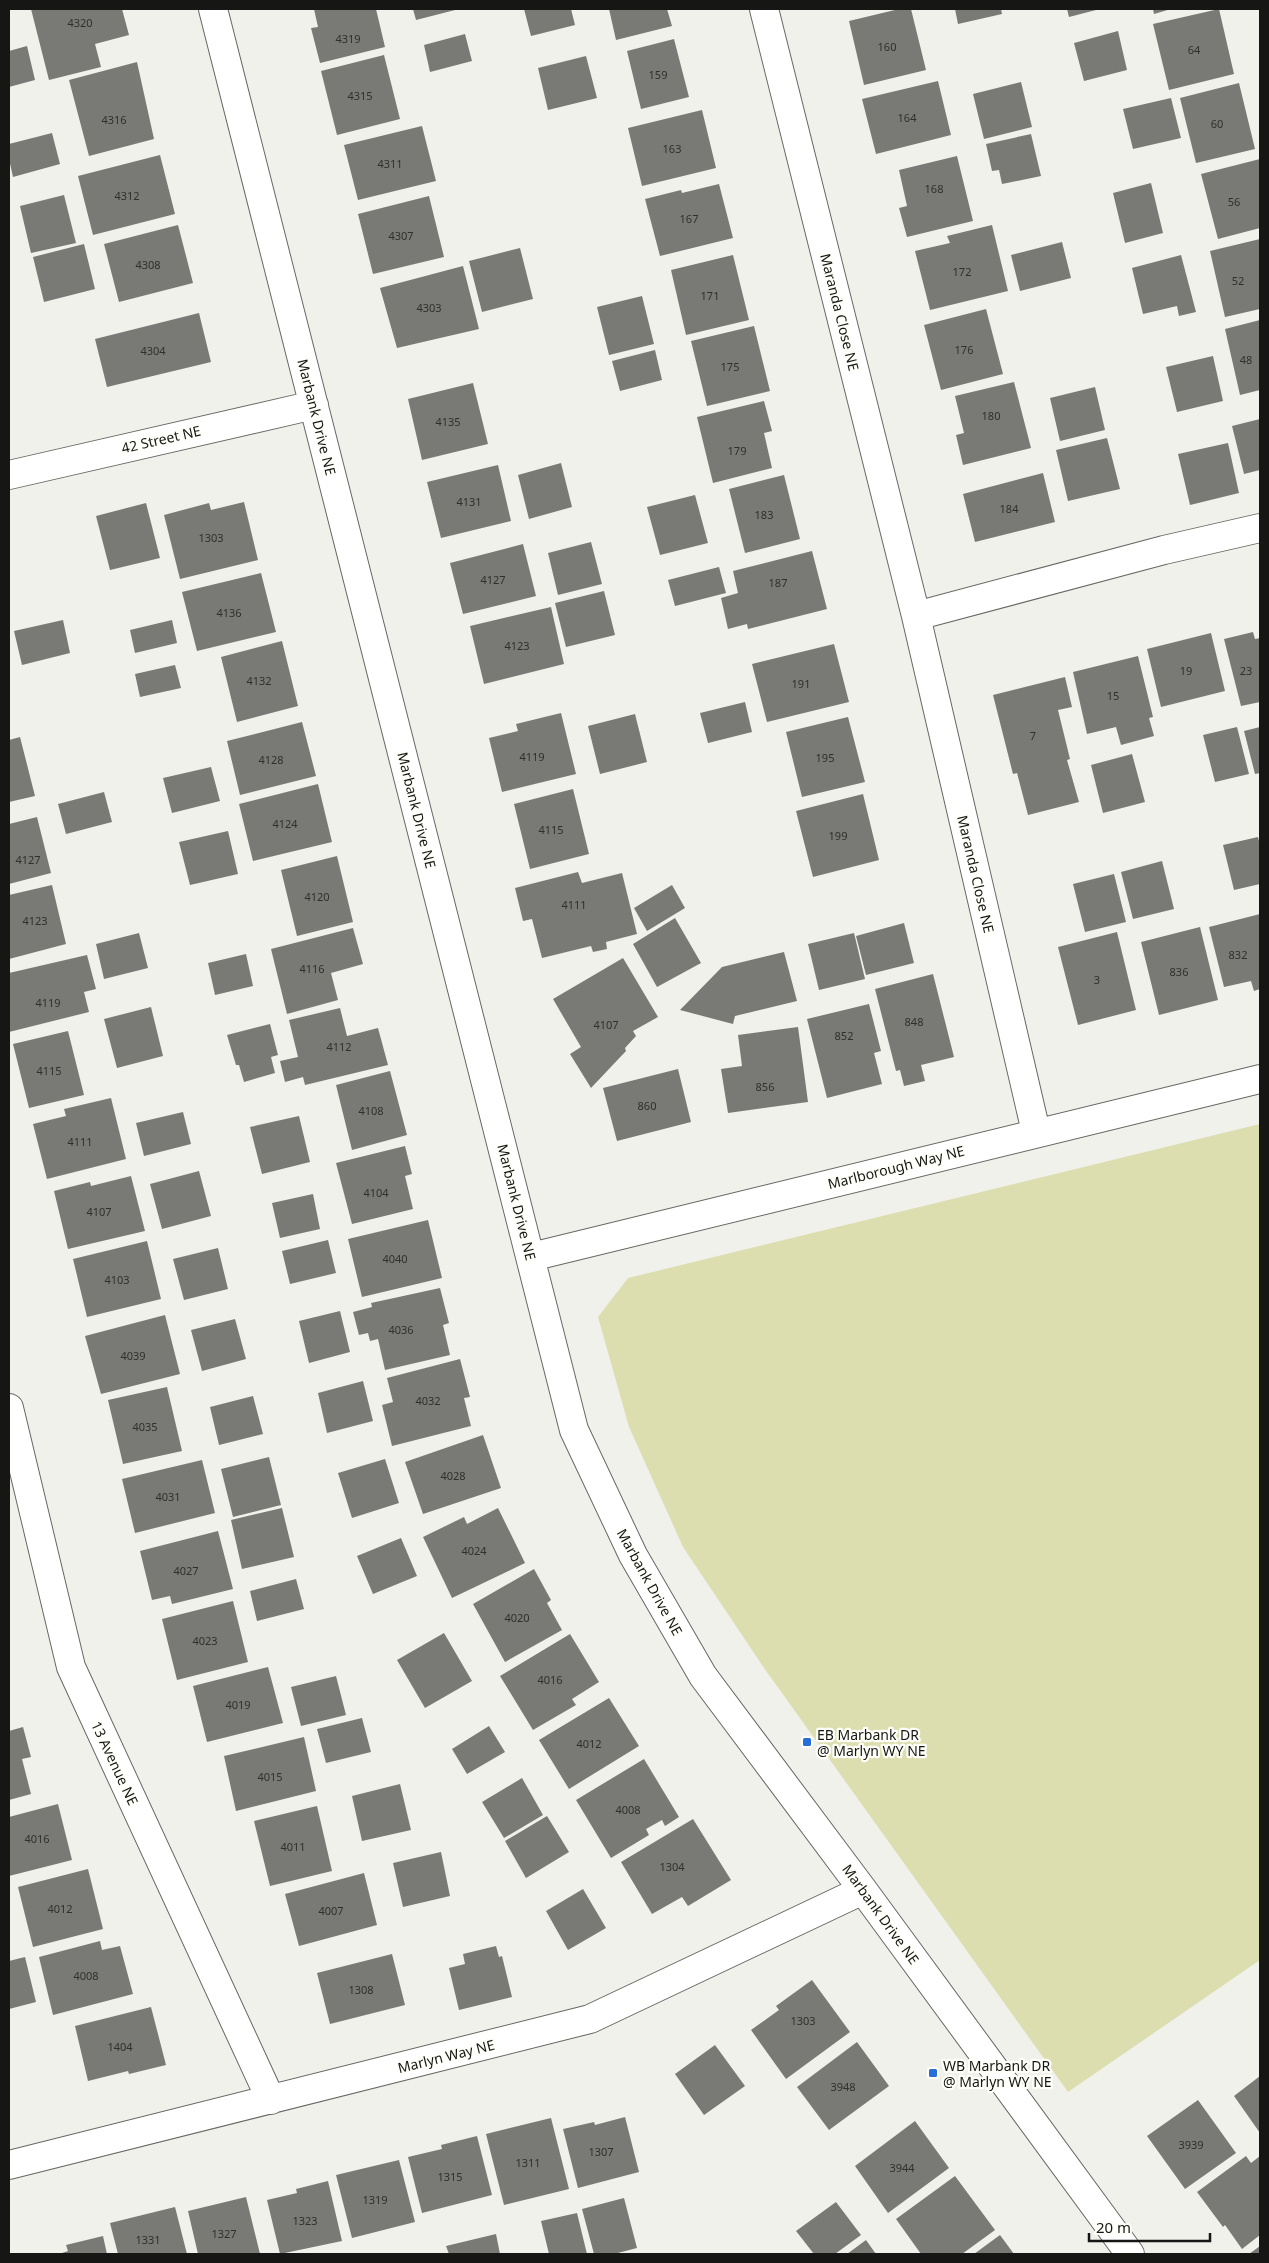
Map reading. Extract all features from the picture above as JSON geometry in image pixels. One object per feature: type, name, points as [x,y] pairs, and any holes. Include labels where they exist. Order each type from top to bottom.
[{"type":"street","name":"Marbank Drive NE","points":[[213,9],[574,1430],[633,1555],[703,1676],[864,1890],[1130,2254]]},
{"type":"street","name":"Maranda Close NE","points":[[764,9],[916,616],[1036,1132]]},
{"type":"street","name":"42 Street NE","points":[[9,475],[314,405]]},
{"type":"street","points":[[916,616],[1164,550],[1260,528]]},
{"type":"street","name":"Marlborough Way NE","points":[[531,1257],[1036,1132],[1260,1079]]},
{"type":"street","name":"13 Avenue NE","points":[[9,1408],[71,1667],[271,2100]]},
{"type":"street","name":"Marlyn Way NE","points":[[9,2166],[590,2019],[864,1890]]},
{"type":"green space","points":[[1260,1124],[1260,1960],[1068,2092],[764,1668],[683,1547],[629,1427],[598,1317],[628,1278]]},
{"type":"building","points":[[31,9],[122,9],[129,35],[95,44],[101,67],[49,80]]},
{"type":"building","points":[[314,9],[376,9],[385,47],[320,63],[311,28],[318,27]]},
{"type":"building","points":[[413,9],[459,9],[416,20]]},
{"type":"building","points":[[524,9],[571,9],[575,25],[531,36]]},
{"type":"building","points":[[609,9],[667,9],[672,26],[616,40]]},
{"type":"building","points":[[899,9],[911,9],[926,70],[864,85],[849,21]]},
{"type":"building","points":[[955,9],[1001,9],[1002,14],[958,24]]},
{"type":"building","points":[[1067,9],[1100,9],[1069,17]]},
{"type":"building","points":[[1153,9],[1171,9],[1154,14]]},
{"type":"building","points":[[1219,9],[1234,74],[1169,90],[1153,24]]},
{"type":"building","points":[[1118,31],[1127,70],[1084,81],[1074,43]]},
{"type":"building","points":[[465,34],[472,61],[430,72],[424,45]]},
{"type":"building","points":[[674,39],[689,97],[641,109],[627,51]]},
{"type":"building","points":[[27,46],[35,80],[9,87],[9,51]]},
{"type":"building","points":[[384,55],[400,119],[337,135],[321,71]]},
{"type":"building","points":[[586,56],[597,98],[548,110],[538,68]]},
{"type":"building","points":[[137,62],[154,139],[89,156],[69,80]]},
{"type":"building","points":[[938,81],[951,135],[876,154],[862,99]]},
{"type":"building","points":[[1021,82],[1032,127],[984,139],[973,94]]},
{"type":"building","points":[[1239,83],[1255,149],[1196,163],[1180,98]]},
{"type":"building","points":[[1171,98],[1181,138],[1133,149],[1123,109]]},
{"type":"building","points":[[702,110],[716,168],[642,186],[628,128]]},
{"type":"building","points":[[422,126],[436,181],[358,200],[344,145]]},
{"type":"building","points":[[52,133],[60,164],[13,177],[9,159],[9,144]]},
{"type":"building","points":[[1031,134],[1041,176],[1002,184],[999,170],[992,171],[986,144]]},
{"type":"building","points":[[160,155],[175,214],[93,235],[78,176]]},
{"type":"building","points":[[957,156],[973,221],[907,237],[899,208],[907,206],[899,170]]},
{"type":"building","points":[[1260,159],[1260,228],[1218,239],[1201,174]]},
{"type":"building","points":[[1151,183],[1163,233],[1125,243],[1113,193]]},
{"type":"building","points":[[719,184],[733,238],[660,256],[645,199],[681,190],[682,193]]},
{"type":"building","points":[[64,195],[76,243],[31,253],[20,206]]},
{"type":"building","points":[[429,196],[444,257],[373,274],[358,214]]},
{"type":"building","points":[[178,225],[193,283],[119,302],[104,244]]},
{"type":"building","points":[[992,225],[1008,291],[930,310],[915,251],[950,243],[947,236]]},
{"type":"building","points":[[1260,239],[1260,309],[1225,317],[1210,251]]},
{"type":"building","points":[[1062,242],[1071,278],[1020,291],[1011,255]]},
{"type":"building","points":[[84,244],[95,289],[44,302],[33,257]]},
{"type":"building","points":[[520,248],[533,299],[482,312],[469,261]]},
{"type":"building","points":[[733,255],[749,320],[686,335],[671,270]]},
{"type":"building","points":[[1181,255],[1196,312],[1179,316],[1177,306],[1143,314],[1132,268]]},
{"type":"building","points":[[463,266],[479,329],[397,348],[380,288]]},
{"type":"building","points":[[642,296],[654,344],[609,355],[597,307]]},
{"type":"building","points":[[986,309],[1003,374],[941,390],[924,325]]},
{"type":"building","points":[[199,313],[211,362],[107,387],[95,339]]},
{"type":"building","points":[[1260,320],[1260,390],[1240,395],[1225,329]]},
{"type":"building","points":[[754,326],[770,391],[707,406],[691,341]]},
{"type":"building","points":[[655,350],[662,380],[620,391],[612,361]]},
{"type":"building","points":[[1213,356],[1223,401],[1177,412],[1166,367]]},
{"type":"building","points":[[1014,382],[1031,448],[963,465],[956,435],[964,433],[955,396]]},
{"type":"building","points":[[473,383],[488,444],[422,460],[408,399]]},
{"type":"building","points":[[1095,387],[1105,430],[1060,441],[1050,398]]},
{"type":"building","points":[[764,401],[772,431],[764,433],[772,468],[713,483],[697,417]]},
{"type":"building","points":[[1260,419],[1260,470],[1244,474],[1232,426]]},
{"type":"building","points":[[1107,438],[1120,489],[1068,501],[1056,450]]},
{"type":"building","points":[[1228,443],[1239,493],[1190,505],[1178,454]]},
{"type":"building","points":[[561,463],[572,507],[529,519],[518,475]]},
{"type":"building","points":[[498,465],[511,521],[441,538],[427,482]]},
{"type":"building","points":[[1043,473],[1055,522],[975,542],[963,494]]},
{"type":"building","points":[[784,475],[800,539],[745,553],[729,489]]},
{"type":"building","points":[[695,495],[708,543],[660,555],[647,507]]},
{"type":"building","points":[[244,502],[258,560],[180,579],[164,515],[209,503],[211,510]]},
{"type":"building","points":[[146,503],[160,558],[110,570],[96,516]]},
{"type":"building","points":[[591,542],[602,584],[558,595],[548,553]]},
{"type":"building","points":[[523,544],[536,596],[463,614],[450,563]]},
{"type":"building","points":[[812,551],[827,609],[748,629],[747,624],[728,629],[721,598],[738,593],[733,571]]},
{"type":"building","points":[[719,567],[726,593],[675,606],[668,580]]},
{"type":"building","points":[[261,573],[276,632],[197,651],[182,592]]},
{"type":"building","points":[[604,591],[615,635],[566,647],[555,603]]},
{"type":"building","points":[[551,607],[564,664],[484,684],[470,626]]},
{"type":"building","points":[[63,620],[70,653],[22,665],[14,631]]},
{"type":"building","points":[[172,620],[177,643],[135,653],[130,630]]},
{"type":"building","points":[[1253,632],[1255,639],[1260,638],[1260,702],[1241,706],[1224,639]]},
{"type":"building","points":[[1211,633],[1225,691],[1161,707],[1147,649]]},
{"type":"building","points":[[282,641],[298,706],[237,722],[221,657]]},
{"type":"building","points":[[834,644],[849,702],[767,722],[752,664]]},
{"type":"building","points":[[1138,656],[1153,717],[1149,718],[1154,736],[1121,745],[1116,727],[1087,734],[1073,672]]},
{"type":"building","points":[[175,665],[181,688],[140,697],[135,674]]},
{"type":"building","points":[[1065,677],[1072,707],[1058,710],[1070,759],[1067,760],[1079,802],[1028,815],[1017,773],[1013,774],[993,695]]},
{"type":"building","points":[[745,702],[752,732],[708,743],[700,713]]},
{"type":"building","points":[[561,713],[576,774],[502,792],[489,738],[518,731],[516,724]]},
{"type":"building","points":[[635,714],[647,762],[600,774],[588,726]]},
{"type":"building","points":[[848,717],[865,782],[802,797],[786,732]]},
{"type":"building","points":[[302,722],[316,776],[240,795],[227,741]]},
{"type":"building","points":[[1237,727],[1249,774],[1215,782],[1203,735]]},
{"type":"building","points":[[1260,727],[1260,773],[1255,774],[1244,731]]},
{"type":"building","points":[[20,737],[35,796],[9,802],[9,740]]},
{"type":"building","points":[[1132,754],[1145,802],[1103,813],[1091,765]]},
{"type":"building","points":[[211,767],[220,801],[172,813],[163,778]]},
{"type":"building","points":[[318,784],[332,842],[253,861],[239,804]]},
{"type":"building","points":[[573,789],[589,854],[530,869],[514,804]]},
{"type":"building","points":[[104,792],[112,822],[66,834],[58,804]]},
{"type":"building","points":[[863,794],[879,860],[813,877],[796,811]]},
{"type":"building","points":[[37,817],[51,873],[9,884],[9,824]]},
{"type":"building","points":[[228,831],[238,874],[190,885],[179,842]]},
{"type":"building","points":[[1258,837],[1260,845],[1260,884],[1234,890],[1223,845]]},
{"type":"building","points":[[337,856],[353,922],[297,936],[281,870]]},
{"type":"building","points":[[1162,861],[1174,909],[1133,919],[1121,872]]},
{"type":"building","points":[[578,872],[582,883],[622,873],[637,934],[606,942],[607,949],[593,952],[591,946],[542,958],[532,919],[523,921],[515,888]]},
{"type":"building","points":[[1114,874],[1126,922],[1085,932],[1073,884]]},
{"type":"building","points":[[52,885],[66,944],[9,959],[9,895]]},
{"type":"building","points":[[672,885],[685,908],[647,931],[634,908]]},
{"type":"building","points":[[1260,914],[1260,989],[1254,991],[1251,981],[1224,987],[1209,927]]},
{"type":"building","points":[[675,918],[701,963],[657,987],[633,944]]},
{"type":"building","points":[[904,923],[914,963],[866,975],[856,936]]},
{"type":"building","points":[[1200,927],[1218,1000],[1159,1015],[1141,942]]},
{"type":"building","points":[[353,928],[363,964],[331,973],[338,1000],[287,1014],[271,949]]},
{"type":"building","points":[[1117,932],[1136,1010],[1078,1025],[1058,947]]},
{"type":"building","points":[[139,933],[148,968],[104,979],[96,944]]},
{"type":"building","points":[[854,933],[865,979],[819,990],[808,944]]},
{"type":"building","points":[[784,952],[797,1001],[735,1016],[733,1024],[680,1010],[722,967]]},
{"type":"building","points":[[246,954],[253,986],[215,995],[208,963]]},
{"type":"building","points":[[87,955],[96,989],[84,992],[89,1012],[9,1032],[9,973]]},
{"type":"building","points":[[623,958],[658,1017],[633,1031],[636,1036],[625,1048],[626,1051],[591,1088],[570,1054],[581,1047],[553,999]]},
{"type":"building","points":[[933,974],[954,1057],[921,1065],[925,1081],[904,1086],[900,1070],[896,1071],[875,989]]},
{"type":"building","points":[[869,1004],[881,1051],[874,1053],[882,1084],[827,1098],[807,1019]]},
{"type":"building","points":[[151,1007],[163,1056],[117,1068],[104,1019]]},
{"type":"building","points":[[340,1008],[347,1036],[378,1028],[388,1065],[305,1085],[303,1077],[285,1082],[280,1061],[298,1057],[289,1020]]},
{"type":"building","points":[[270,1024],[278,1055],[271,1057],[275,1073],[244,1082],[239,1065],[236,1065],[227,1035]]},
{"type":"building","points":[[798,1027],[808,1102],[728,1113],[721,1069],[742,1066],[738,1035]]},
{"type":"building","points":[[68,1031],[84,1095],[29,1108],[13,1044]]},
{"type":"building","points":[[678,1069],[691,1122],[617,1141],[603,1088]]},
{"type":"building","points":[[390,1071],[407,1135],[352,1150],[336,1085]]},
{"type":"building","points":[[111,1098],[126,1159],[47,1179],[33,1124],[66,1116],[64,1109]]},
{"type":"building","points":[[183,1112],[191,1144],[144,1156],[136,1123]]},
{"type":"building","points":[[299,1116],[310,1162],[262,1174],[250,1127]]},
{"type":"building","points":[[405,1146],[412,1174],[405,1176],[413,1209],[352,1224],[336,1163]]},
{"type":"building","points":[[199,1171],[211,1216],[162,1229],[150,1184]]},
{"type":"building","points":[[131,1176],[145,1231],[68,1249],[54,1191],[90,1182],[91,1186]]},
{"type":"building","points":[[313,1194],[320,1229],[280,1238],[272,1203]]},
{"type":"building","points":[[428,1220],[442,1278],[362,1297],[348,1239]]},
{"type":"building","points":[[328,1240],[336,1273],[290,1284],[282,1251]]},
{"type":"building","points":[[147,1241],[161,1299],[87,1317],[73,1259]]},
{"type":"building","points":[[218,1248],[228,1289],[184,1300],[173,1259]]},
{"type":"building","points":[[440,1288],[449,1323],[443,1325],[450,1355],[385,1370],[378,1339],[370,1341],[368,1333],[359,1335],[353,1312],[372,1307],[371,1303]]},
{"type":"building","points":[[340,1311],[350,1352],[309,1363],[299,1321]]},
{"type":"building","points":[[165,1315],[180,1374],[101,1394],[85,1336]]},
{"type":"building","points":[[235,1319],[246,1359],[202,1371],[191,1330]]},
{"type":"building","points":[[460,1359],[470,1397],[464,1398],[471,1426],[392,1446],[382,1405],[393,1402],[387,1378]]},
{"type":"building","points":[[363,1381],[373,1421],[327,1433],[318,1393]]},
{"type":"building","points":[[167,1387],[182,1451],[123,1464],[108,1400]]},
{"type":"building","points":[[253,1396],[263,1434],[219,1445],[210,1407]]},
{"type":"building","points":[[483,1435],[501,1488],[423,1514],[405,1462]]},
{"type":"building","points":[[269,1457],[281,1505],[233,1517],[221,1469]]},
{"type":"building","points":[[385,1459],[399,1503],[352,1518],[338,1473]]},
{"type":"building","points":[[202,1460],[215,1513],[135,1533],[122,1479]]},
{"type":"building","points":[[282,1508],[294,1557],[242,1569],[231,1520]]},
{"type":"building","points":[[498,1508],[525,1563],[452,1598],[423,1537],[464,1517],[467,1524]]},
{"type":"building","points":[[218,1531],[233,1589],[172,1604],[170,1596],[152,1600],[140,1551]]},
{"type":"building","points":[[401,1538],[417,1576],[373,1594],[357,1556]]},
{"type":"building","points":[[534,1569],[551,1600],[547,1603],[562,1630],[505,1662],[473,1604]]},
{"type":"building","points":[[296,1579],[304,1609],[257,1621],[250,1591]]},
{"type":"building","points":[[233,1601],[248,1662],[177,1680],[162,1619]]},
{"type":"building","points":[[444,1633],[472,1681],[425,1708],[397,1660]]},
{"type":"building","points":[[570,1634],[599,1682],[572,1699],[576,1705],[533,1730],[500,1676]]},
{"type":"building","points":[[268,1667],[283,1723],[207,1742],[193,1686]]},
{"type":"building","points":[[336,1676],[346,1715],[301,1726],[291,1687]]},
{"type":"building","points":[[609,1698],[639,1746],[569,1789],[539,1740]]},
{"type":"building","points":[[362,1718],[371,1752],[326,1763],[317,1729]]},
{"type":"building","points":[[489,1726],[505,1752],[467,1774],[452,1749]]},
{"type":"building","points":[[23,1727],[31,1757],[22,1759],[31,1794],[9,1800],[9,1731]]},
{"type":"building","points":[[304,1737],[316,1791],[236,1811],[224,1756]]},
{"type":"building","points":[[644,1759],[679,1817],[665,1826],[662,1820],[646,1829],[649,1835],[611,1858],[576,1800]]},
{"type":"building","points":[[522,1778],[543,1815],[504,1838],[482,1802]]},
{"type":"building","points":[[400,1784],[411,1830],[362,1841],[352,1796]]},
{"type":"building","points":[[58,1804],[72,1860],[9,1876],[9,1817]]},
{"type":"building","points":[[317,1806],[332,1871],[270,1886],[254,1821]]},
{"type":"building","points":[[547,1816],[569,1852],[526,1878],[505,1841]]},
{"type":"building","points":[[693,1819],[731,1880],[688,1906],[682,1897],[652,1914],[621,1862]]},
{"type":"building","points":[[441,1852],[450,1896],[403,1907],[393,1863]]},
{"type":"building","points":[[88,1869],[103,1929],[33,1947],[18,1887]]},
{"type":"building","points":[[364,1873],[377,1925],[299,1946],[285,1894]]},
{"type":"building","points":[[583,1889],[606,1928],[568,1950],[546,1911]]},
{"type":"building","points":[[100,1941],[102,1950],[120,1946],[133,1994],[53,2015],[39,1957]]},
{"type":"building","points":[[496,1946],[499,1957],[502,1956],[512,1997],[459,2010],[449,1968],[465,1964],[463,1954]]},
{"type":"building","points":[[392,1954],[405,2005],[330,2024],[317,1973]]},
{"type":"building","points":[[25,1957],[36,2002],[9,2009],[9,1961]]},
{"type":"building","points":[[812,1980],[850,2032],[786,2079],[751,2030],[779,2010],[776,2006]]},
{"type":"building","points":[[151,2007],[166,2065],[129,2074],[128,2071],[88,2081],[75,2026]]},
{"type":"building","points":[[857,2042],[889,2086],[829,2130],[797,2087]]},
{"type":"building","points":[[715,2045],[745,2086],[704,2115],[675,2074]]},
{"type":"building","points":[[1260,2076],[1260,2133],[1234,2096]]},
{"type":"building","points":[[1198,2100],[1236,2153],[1185,2189],[1147,2136]]},
{"type":"building","points":[[625,2117],[639,2172],[578,2188],[563,2129],[594,2122],[595,2125]]},
{"type":"building","points":[[551,2118],[569,2189],[504,2205],[486,2134]]},
{"type":"building","points":[[915,2121],[949,2168],[888,2213],[855,2166]]},
{"type":"building","points":[[477,2136],[492,2195],[422,2213],[408,2157],[442,2149],[441,2145]]},
{"type":"building","points":[[1246,2156],[1251,2163],[1260,2156],[1260,2235],[1242,2249],[1225,2225],[1223,2227],[1197,2192]]},
{"type":"building","points":[[399,2160],[415,2222],[352,2238],[336,2175]]},
{"type":"building","points":[[955,2176],[995,2230],[962,2254],[921,2254],[896,2219]]},
{"type":"building","points":[[328,2181],[342,2241],[280,2254],[267,2200],[297,2193],[296,2189]]},
{"type":"building","points":[[246,2197],[260,2254],[198,2254],[188,2211]]},
{"type":"building","points":[[624,2198],[637,2248],[614,2254],[594,2254],[582,2209]]},
{"type":"building","points":[[836,2202],[861,2235],[835,2254],[814,2254],[796,2231]]},
{"type":"building","points":[[175,2207],[187,2254],[118,2254],[110,2223]]},
{"type":"building","points":[[577,2213],[587,2254],[549,2254],[541,2221]]},
{"type":"building","points":[[496,2234],[500,2254],[449,2254],[446,2246]]},
{"type":"building","points":[[1000,2235],[1014,2254],[974,2254]]},
{"type":"building","points":[[103,2236],[107,2254],[59,2254],[68,2251],[66,2245]]},
{"type":"building","points":[[866,2240],[876,2254],[847,2254]]},
{"type":"building","points":[[1260,2246],[1260,2254],[1249,2254]]},
{"type":"place","name":"EB Marbank DR @ Marlyn WY NE","points":[[807,1742]]},
{"type":"place","name":"WB Marbank DR @ Marlyn WY NE","points":[[933,2073]]}]
